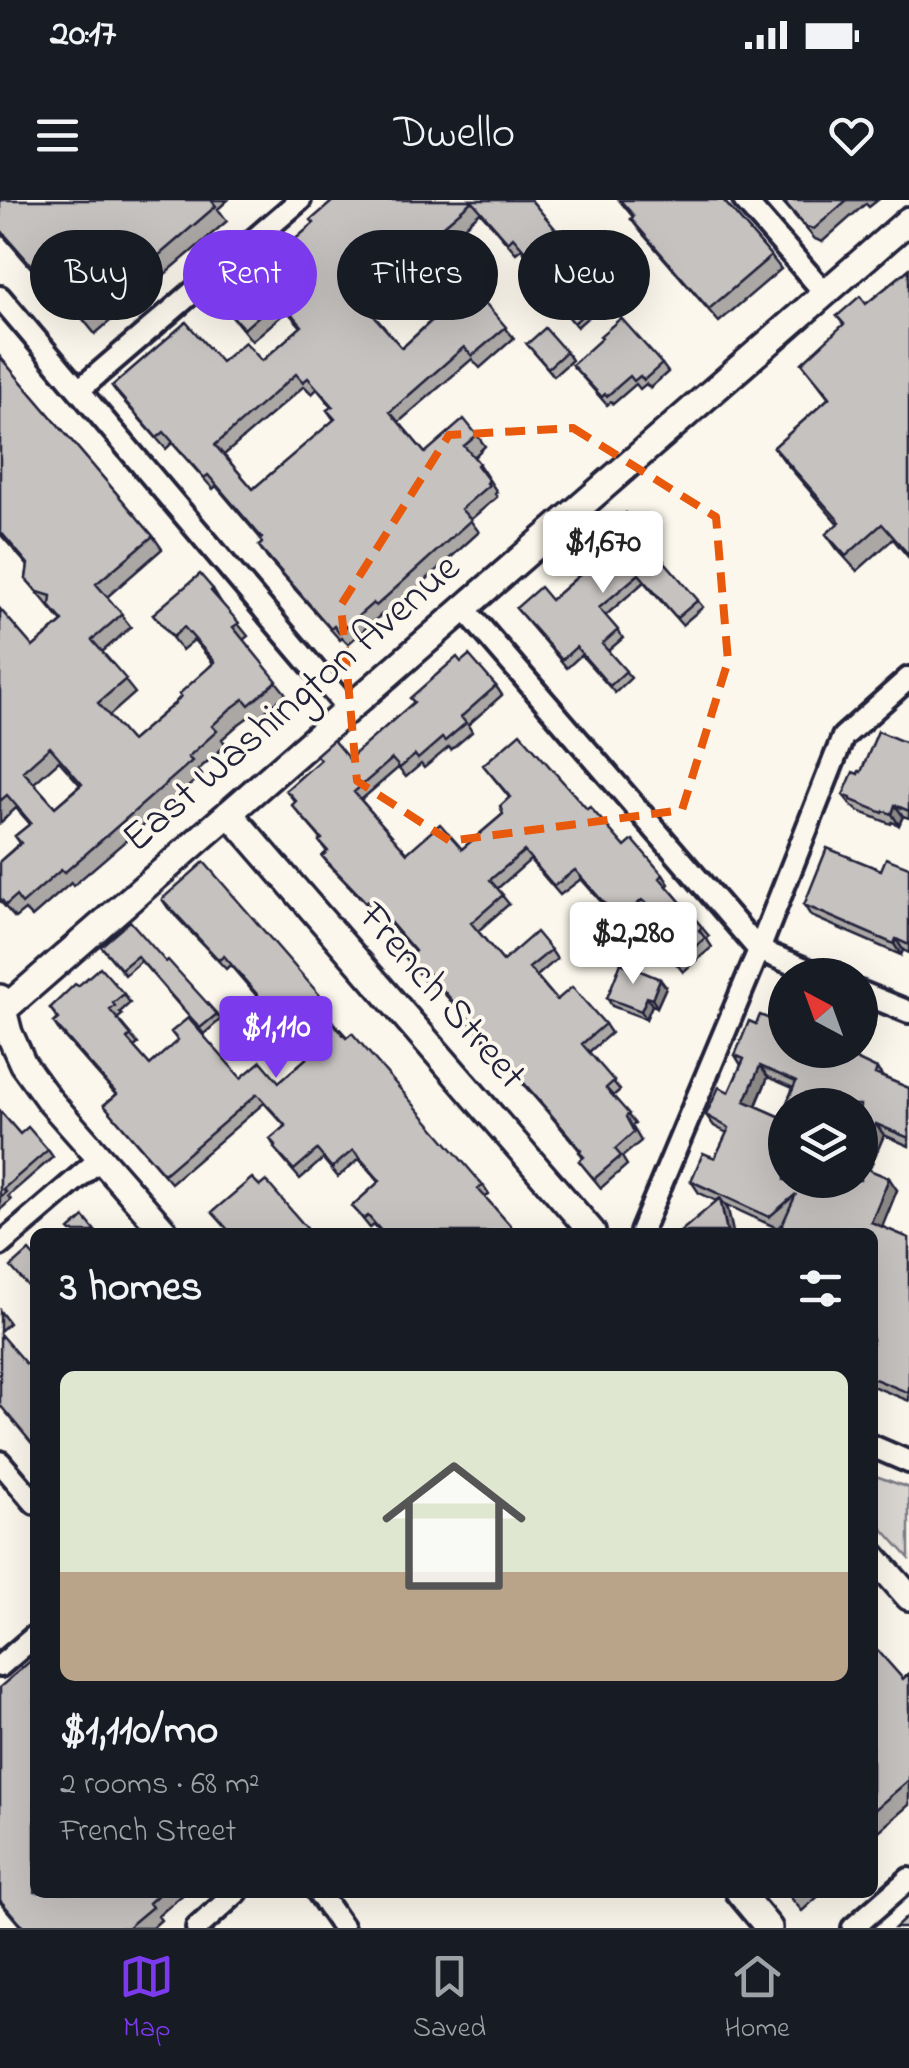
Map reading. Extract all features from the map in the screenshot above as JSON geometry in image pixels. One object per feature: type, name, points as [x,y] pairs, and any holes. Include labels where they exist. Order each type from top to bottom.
[{"type":"street","points":[[79,390],[300,200]]},
{"type":"street","points":[[744,200],[825,293]]},
{"type":"street","name":"East Washington Avenue","points":[[2,1007],[909,220]]},
{"type":"street","points":[[0,297],[348,708]]},
{"type":"street","points":[[464,608],[759,950],[779,958]]},
{"type":"street","points":[[643,1228],[843,737],[909,678]]},
{"type":"street","name":"French Street","points":[[228,813],[589,1228]]},
{"type":"street","points":[[878,999],[909,1012]]},
{"type":"street","points":[[2,1007],[23,1064],[49,1100],[162,1228]]},
{"type":"street","points":[[0,1245],[100,1158]]},
{"type":"street","points":[[878,1449],[909,1462]]},
{"type":"street","points":[[0,1462],[30,1497]]},
{"type":"street","points":[[878,1562],[909,1597]]},
{"type":"street","points":[[0,1666],[30,1640]]},
{"type":"street","points":[[853,1928],[909,1879]]},
{"type":"street","points":[[196,1928],[230,1898]]},
{"type":"street","points":[[322,1898],[343,1928]]},
{"type":"street","points":[[743,1898],[769,1928]]},
{"type":"highlighted area","points":[[573,428],[716,517],[728,661],[682,810],[450,841],[357,781],[341,605],[449,435]]},
{"type":"shaded area","points":[[878,1477],[909,1488],[909,1558],[878,1524]]},
{"type":"building","points":[[0,200],[211,200],[216,206],[188,230],[183,230],[183,234],[163,252],[163,230],[30,230],[30,264],[0,229]]},
{"type":"building","points":[[334,200],[531,200],[556,230],[518,230],[518,243],[513,237],[508,242],[472,201],[438,230],[337,230],[337,320],[377,320],[402,348],[433,320],[498,318],[506,327],[472,356],[464,347],[390,412],[425,453],[464,419],[477,435],[464,446],[479,463],[489,485],[461,509],[471,520],[376,606],[373,603],[339,633],[334,626],[331,629],[259,546],[262,538],[208,475],[204,478],[164,432],[157,438],[112,386],[186,322],[221,362],[245,342],[262,361],[302,326],[297,320],[317,320],[317,230],[306,230],[314,223],[311,220]],"holes":[[[296,374],[303,382],[308,378],[333,406],[327,410],[335,419],[253,489],[215,445]]]},
{"type":"building","points":[[620,200],[723,200],[771,256],[709,309],[650,241],[650,230],[641,230],[631,219],[634,216]]},
{"type":"building","points":[[783,200],[847,200],[814,229],[806,227]]},
{"type":"building","points":[[909,269],[909,555],[882,524],[846,556],[826,534],[840,522],[774,447],[830,397],[802,363],[844,324],[837,316],[860,296],[866,304]]},
{"type":"building","points":[[236,320],[254,320],[244,329]]},
{"type":"building","points":[[623,320],[662,364],[644,380],[640,376],[634,381],[630,376],[602,397],[572,365],[600,336]]},
{"type":"building","points":[[545,328],[566,352],[548,368],[527,344]]},
{"type":"building","points":[[0,357],[153,536],[96,584],[122,614],[92,640],[126,679],[98,703],[131,741],[215,662],[184,627],[173,637],[153,614],[200,574],[239,623],[233,627],[277,681],[249,705],[244,699],[229,710],[212,726],[217,731],[188,757],[192,761],[64,873],[61,870],[22,904],[16,896],[6,905],[0,898],[0,861],[21,843],[15,836],[31,823],[7,795],[0,801],[0,609],[33,647],[63,621],[50,606],[51,596],[38,592],[26,579],[28,564],[0,531]],"holes":[[[50,747],[82,784],[55,807],[23,771]]]},
{"type":"building","points":[[626,513],[698,600],[677,618],[639,574],[599,608],[618,630],[602,644],[626,671],[610,686],[576,647],[562,660],[516,608],[540,587],[551,600],[583,572],[574,561]]},
{"type":"building","points":[[469,655],[496,686],[461,717],[466,723],[445,741],[442,738],[418,759],[415,755],[400,768],[392,759],[354,792],[407,853],[440,824],[462,849],[503,814],[500,806],[510,797],[483,765],[520,733],[625,847],[633,840],[702,927],[699,930],[705,938],[677,963],[660,943],[672,933],[645,902],[642,900],[619,920],[575,870],[554,886],[524,851],[490,880],[503,895],[471,923],[503,961],[536,932],[551,950],[529,968],[557,1000],[572,987],[605,1024],[582,1044],[614,1081],[606,1088],[629,1114],[626,1117],[634,1132],[615,1149],[621,1156],[594,1179],[579,1161],[584,1157],[581,1150],[544,1106],[429,974],[424,979],[406,958],[415,951],[370,899],[366,902],[322,856],[328,851],[319,841],[322,839],[292,805],[296,801],[286,790],[320,760],[316,755],[333,740],[349,759],[414,702],[410,698],[457,657],[461,662]]},
{"type":"building","points":[[878,731],[909,744],[909,811],[895,805],[892,814],[883,813],[843,795],[853,772],[861,772]]},
{"type":"building","points":[[827,848],[881,870],[886,858],[909,867],[909,945],[896,939],[894,944],[804,905]]},
{"type":"building","points":[[204,862],[324,1000],[318,1005],[346,1038],[352,1033],[483,1185],[478,1189],[512,1228],[378,1228],[352,1206],[380,1181],[353,1150],[332,1168],[317,1150],[294,1170],[270,1139],[286,1126],[257,1094],[164,1174],[104,1105],[117,1094],[54,1023],[59,1019],[50,1008],[75,984],[78,986],[100,967],[124,994],[110,1010],[131,1035],[127,1039],[150,1065],[178,1040],[171,1032],[188,1018],[241,1078],[261,1061],[279,1082],[308,1057],[282,1028],[278,1032],[261,1013],[268,1007],[224,956],[219,960],[162,899]]},
{"type":"building","points":[[130,921],[217,1014],[200,1028],[137,956],[121,969],[101,946]]},
{"type":"building","points":[[621,963],[660,979],[652,999],[647,997],[641,1011],[607,998]]},
{"type":"building","points":[[760,1015],[768,1018],[768,1068],[875,1068],[875,1074],[909,1088],[909,1138],[878,1125],[878,1088],[793,1088],[796,1082],[760,1066],[745,1101],[768,1111],[768,1198],[791,1198],[769,1217],[691,1181],[703,1153],[715,1158],[729,1128],[706,1115],[719,1087],[729,1092],[744,1059],[735,1055],[749,1021],[756,1024]]},
{"type":"building","points":[[0,1111],[20,1134],[28,1127],[48,1150],[3,1189],[6,1192],[0,1197]]},
{"type":"building","points":[[878,1173],[889,1178],[871,1222],[909,1238],[909,1393],[878,1380],[878,1228],[781,1228],[794,1198],[878,1198]]},
{"type":"building","points":[[252,1178],[260,1186],[266,1181],[307,1228],[226,1228],[212,1212]]},
{"type":"building","points":[[720,1198],[726,1228],[685,1228]]},
{"type":"building","points":[[84,1217],[93,1228],[71,1228]]},
{"type":"building","points":[[29,1251],[30,1288],[11,1267]]},
{"type":"building","points":[[0,1334],[26,1364],[30,1360],[30,1441],[0,1405]]},
{"type":"building","points":[[878,1651],[903,1679],[909,1673],[909,1780],[878,1807]]},
{"type":"building","points":[[30,1661],[30,1898],[154,1898],[149,1903],[152,1907],[127,1928],[24,1928],[0,1900],[0,1687]]},
{"type":"building","points":[[908,1916],[909,1928],[895,1928]]}]
